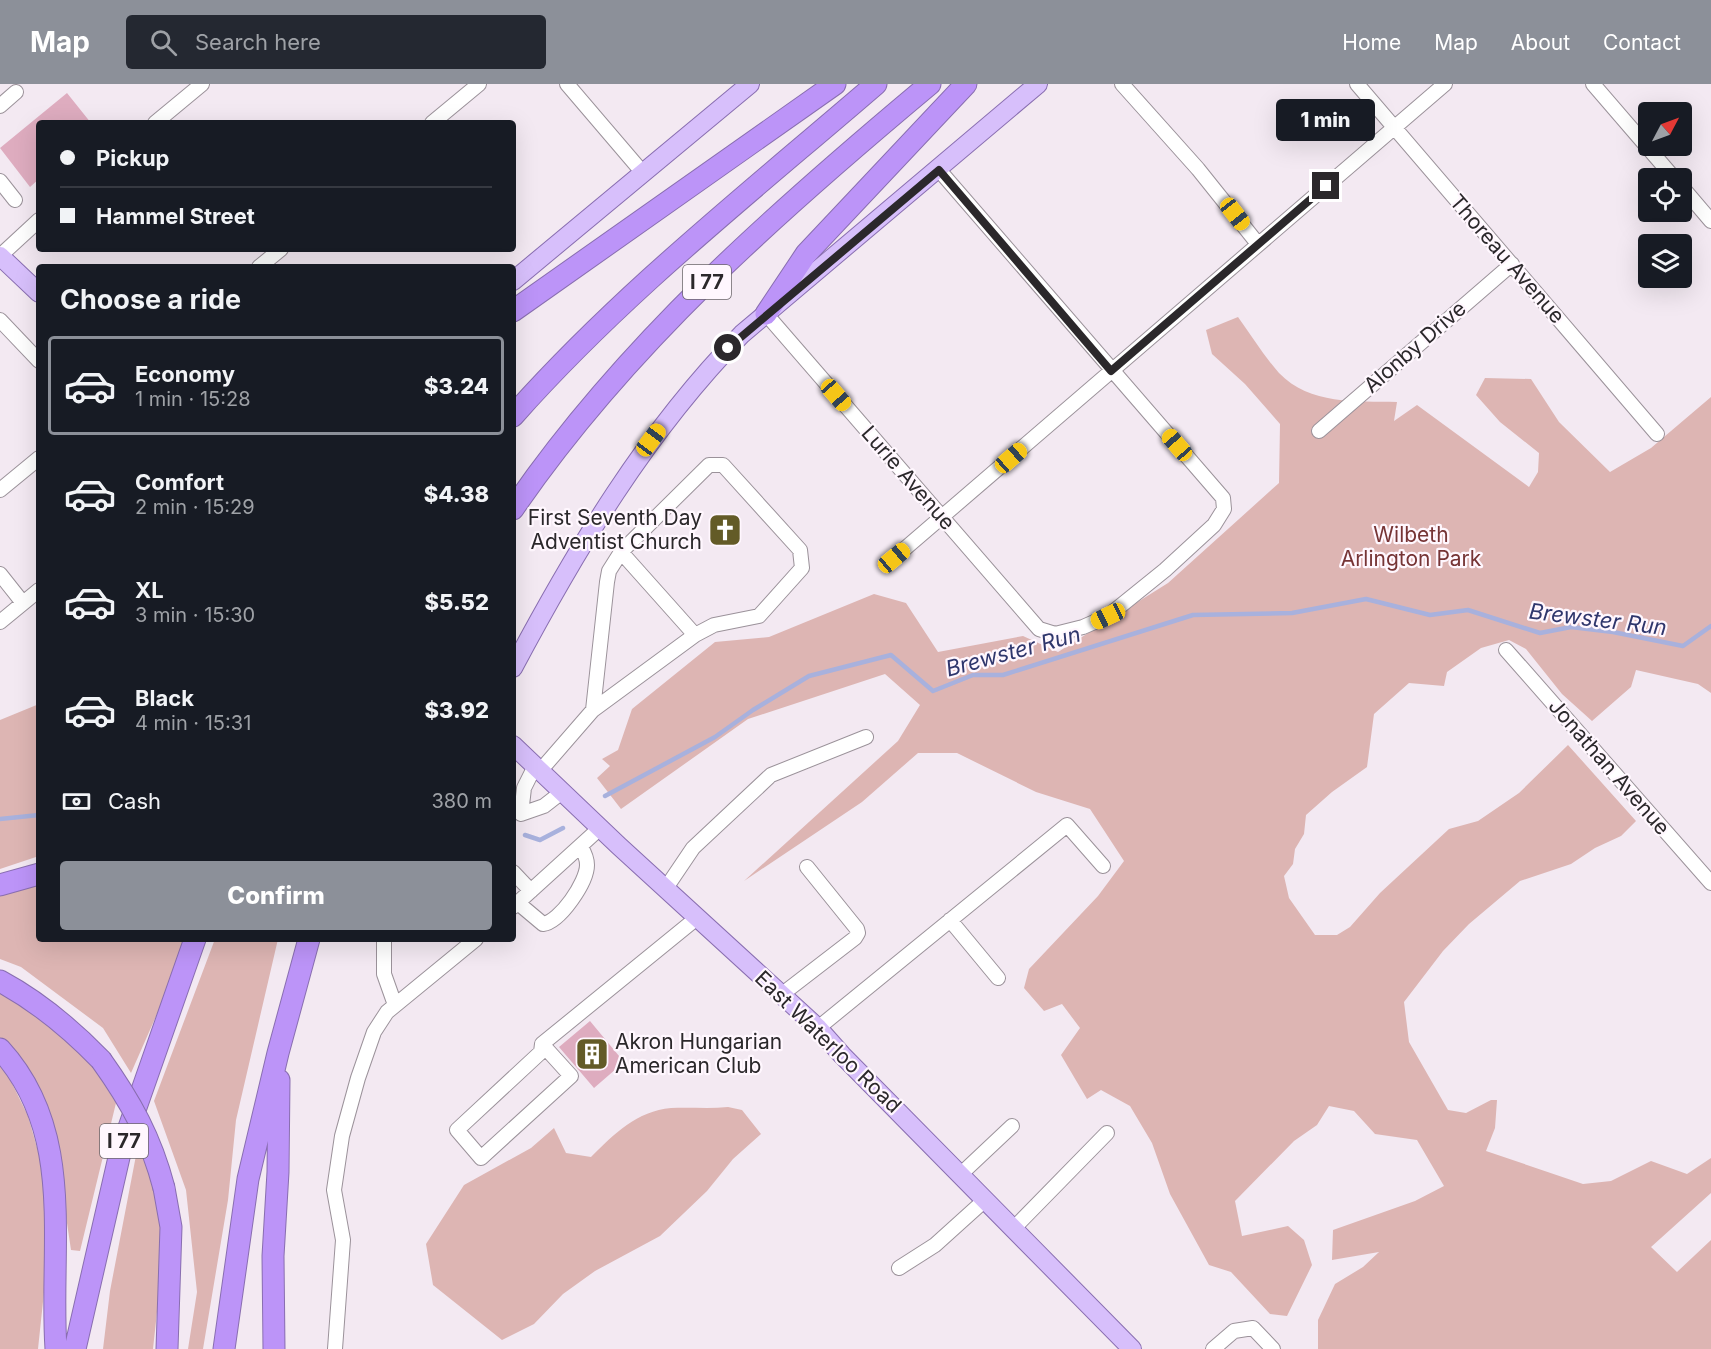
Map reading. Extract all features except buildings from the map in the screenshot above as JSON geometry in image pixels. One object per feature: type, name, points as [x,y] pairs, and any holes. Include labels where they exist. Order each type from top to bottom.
[{"type":"highway","points":[[516,309],[835,84]]},
{"type":"highway","name":"I 77","points":[[516,413],[596,327],[638,288],[876,84]]},
{"type":"highway","name":"I 77","points":[[516,505],[587,410],[682,307],[724,265],[930,84]]},
{"type":"highway","points":[[766,314],[806,254],[966,84]]},
{"type":"highway","points":[[0,885],[36,875]]},
{"type":"highway","name":"I 77","points":[[75,1349],[120,1153],[194,942]]},
{"type":"highway","points":[[224,1349],[248,1179],[278,1053],[308,942]]},
{"type":"highway","points":[[0,981],[30,997],[57,1018],[101,1060],[123,1090],[142,1124],[156,1156],[171,1227],[167,1349]]},
{"type":"highway","points":[[0,1049],[13,1063],[33,1096],[49,1145],[53,1168],[55,1217],[56,1349]]},
{"type":"highway","points":[[274,1349],[272,1294],[280,1106],[278,1053]]},
{"type":"main road","points":[[516,279],[750,84]]},
{"type":"main road","points":[[516,662],[588,534],[651,440],[715,361],[766,314],[1038,84]]},
{"type":"main road","points":[[0,256],[36,290]]},
{"type":"main road","name":"East Waterloo Road","points":[[516,748],[818,1028],[1132,1349]]},
{"type":"street","points":[[159,120],[202,84]]},
{"type":"street","points":[[436,120],[479,84]]},
{"type":"street","points":[[567,84],[643,173]]},
{"type":"street","points":[[1122,84],[1198,169],[1258,244]]},
{"type":"street","name":"Thoreau Avenue","points":[[1357,84],[1657,434]]},
{"type":"street","points":[[894,558],[1444,84]]},
{"type":"street","points":[[1593,84],[1665,168]]},
{"type":"street","points":[[0,106],[16,92]]},
{"type":"street","points":[[939,170],[1111,371]]},
{"type":"street","points":[[0,181],[15,200]]},
{"type":"street","points":[[1692,199],[1711,221]]},
{"type":"street","points":[[0,256],[36,223]]},
{"type":"street","points":[[263,264],[277,252]]},
{"type":"street","name":"Alonby Drive","points":[[1319,431],[1512,264]]},
{"type":"street","name":"Lurie Avenue","points":[[766,314],[1027,617],[1044,632],[1055,634],[1091,624],[1108,616],[1131,599],[1214,525],[1220,518],[1225,504],[1223,498],[1111,371]]},
{"type":"street","points":[[0,320],[36,358]]},
{"type":"street","points":[[0,490],[36,460]]},
{"type":"street","points":[[517,819],[524,788],[538,768],[593,710],[695,635],[714,625],[759,616],[802,568],[800,550],[723,465],[709,465],[621,552],[609,572],[593,710]]},
{"type":"street","points":[[621,552],[695,635]]},
{"type":"street","points":[[0,574],[23,603]]},
{"type":"street","points":[[0,622],[36,592]]},
{"type":"street","name":"Jonathan Avenue","points":[[1506,650],[1711,883]]},
{"type":"street","points":[[666,888],[693,848],[771,775],[866,737]]},
{"type":"street","points":[[517,819],[544,806],[562,792]]},
{"type":"street","points":[[818,1028],[1067,825],[1103,866]]},
{"type":"street","points":[[516,903],[600,828]]},
{"type":"street","points":[[516,905],[543,924],[555,919],[583,880],[587,866],[581,847]]},
{"type":"street","points":[[781,995],[855,938],[858,933],[857,928],[807,867]]},
{"type":"street","points":[[516,875],[531,891]]},
{"type":"street","points":[[542,1044],[571,1077],[481,1158],[457,1130],[541,1052],[542,1044],[698,917]]},
{"type":"street","points":[[950,920],[998,978]]},
{"type":"street","points":[[384,942],[384,974],[395,1005]]},
{"type":"street","points":[[335,1349],[343,1240],[334,1190],[342,1136],[374,1032],[387,1012],[472,942]]},
{"type":"street","points":[[961,1174],[1012,1126]]},
{"type":"street","points":[[1014,1228],[1107,1133]]},
{"type":"street","points":[[899,1268],[935,1245],[986,1199]]},
{"type":"street","points":[[1213,1349],[1233,1331],[1253,1328],[1273,1349]]},
{"type":"green space","name":"Wilbeth Arlington Park","points":[[1238,317],[1273,366],[1291,383],[1305,391],[1334,399],[1397,402],[1394,421],[1417,405],[1529,487],[1538,472],[1539,453],[1500,422],[1476,395],[1485,378],[1531,379],[1559,422],[1610,472],[1651,448],[1711,397],[1711,693],[1698,684],[1636,670],[1631,687],[1592,721],[1562,694],[1526,649],[1509,640],[1481,648],[1447,672],[1444,686],[1409,683],[1374,714],[1367,767],[1332,792],[1306,815],[1304,834],[1295,849],[1293,864],[1284,876],[1289,898],[1315,935],[1337,935],[1350,927],[1380,893],[1449,829],[1478,821],[1519,793],[1568,745],[1636,821],[1621,836],[1595,848],[1571,864],[1520,881],[1469,924],[1443,951],[1404,1002],[1409,1042],[1448,1110],[1466,1113],[1491,1100],[1497,1100],[1495,1128],[1486,1151],[1583,1184],[1611,1181],[1651,1161],[1687,1174],[1711,1158],[1711,1193],[1651,1247],[1677,1272],[1711,1240],[1711,1349],[1318,1349],[1318,1320],[1335,1284],[1363,1267],[1379,1252],[1332,1260],[1333,1230],[1415,1201],[1444,1186],[1417,1140],[1375,1134],[1354,1111],[1329,1106],[1317,1125],[1294,1141],[1235,1201],[1242,1236],[1288,1226],[1304,1240],[1312,1265],[1287,1316],[1270,1314],[1231,1272],[1209,1265],[1170,1194],[1152,1143],[1130,1106],[1101,1090],[1087,1099],[1061,1055],[1080,1028],[1062,1004],[1044,1011],[1024,988],[1029,969],[1098,896],[1124,861],[1090,809],[1036,792],[957,753],[918,753],[862,802],[744,881],[898,741],[920,705],[885,674],[748,719],[621,809],[597,778],[610,766],[602,759],[618,750],[632,709],[715,642],[769,637],[874,594],[906,603],[938,652],[1023,636],[1058,652],[1168,583],[1279,483],[1280,424],[1245,384],[1212,354],[1206,330]]},
{"type":"green space","points":[[36,705],[36,857],[0,869],[0,720]]},
{"type":"green space","points":[[36,884],[36,942],[189,942],[131,1073],[103,1028],[21,967],[0,959],[0,893]]},
{"type":"green space","points":[[214,942],[277,942],[236,1120],[228,1200],[203,1349],[188,1349],[197,1292],[186,1190],[154,1101]]},
{"type":"green space","points":[[0,989],[11,994],[89,1060],[116,1103],[80,1251],[71,1250],[52,1122],[0,1043]]},
{"type":"green space","points":[[0,1064],[4,1067],[28,1116],[46,1179],[47,1264],[38,1349],[0,1349]]},
{"type":"green space","points":[[728,1107],[742,1110],[761,1134],[733,1159],[707,1191],[660,1236],[595,1271],[563,1294],[534,1324],[502,1340],[433,1285],[426,1244],[464,1185],[531,1148],[554,1128],[566,1153],[591,1157],[617,1132],[647,1114],[671,1108]]},
{"type":"green space","points":[[138,1145],[158,1196],[165,1238],[153,1349],[103,1349],[110,1291]]},
{"type":"waterway","name":"Brewster Run","points":[[605,796],[715,737],[753,710],[809,676],[891,655],[933,691],[973,675],[1003,675],[1193,615],[1292,613],[1366,599],[1430,615],[1468,610],[1540,633],[1571,627],[1613,632],[1683,646],[1711,626]]},
{"type":"waterway","name":"Brewster Run","points":[[0,819],[36,815]]},
{"type":"waterway","name":"Brewster Run","points":[[525,835],[540,840],[563,828]]},
{"type":"place","name":"First Seventh Day Adventist Church","points":[[725,530]]},
{"type":"place","name":"Akron Hungarian American Club","points":[[592,1054]]},
{"type":"route","points":[[728,348],[939,170],[1111,371],[1326,186]]}]
